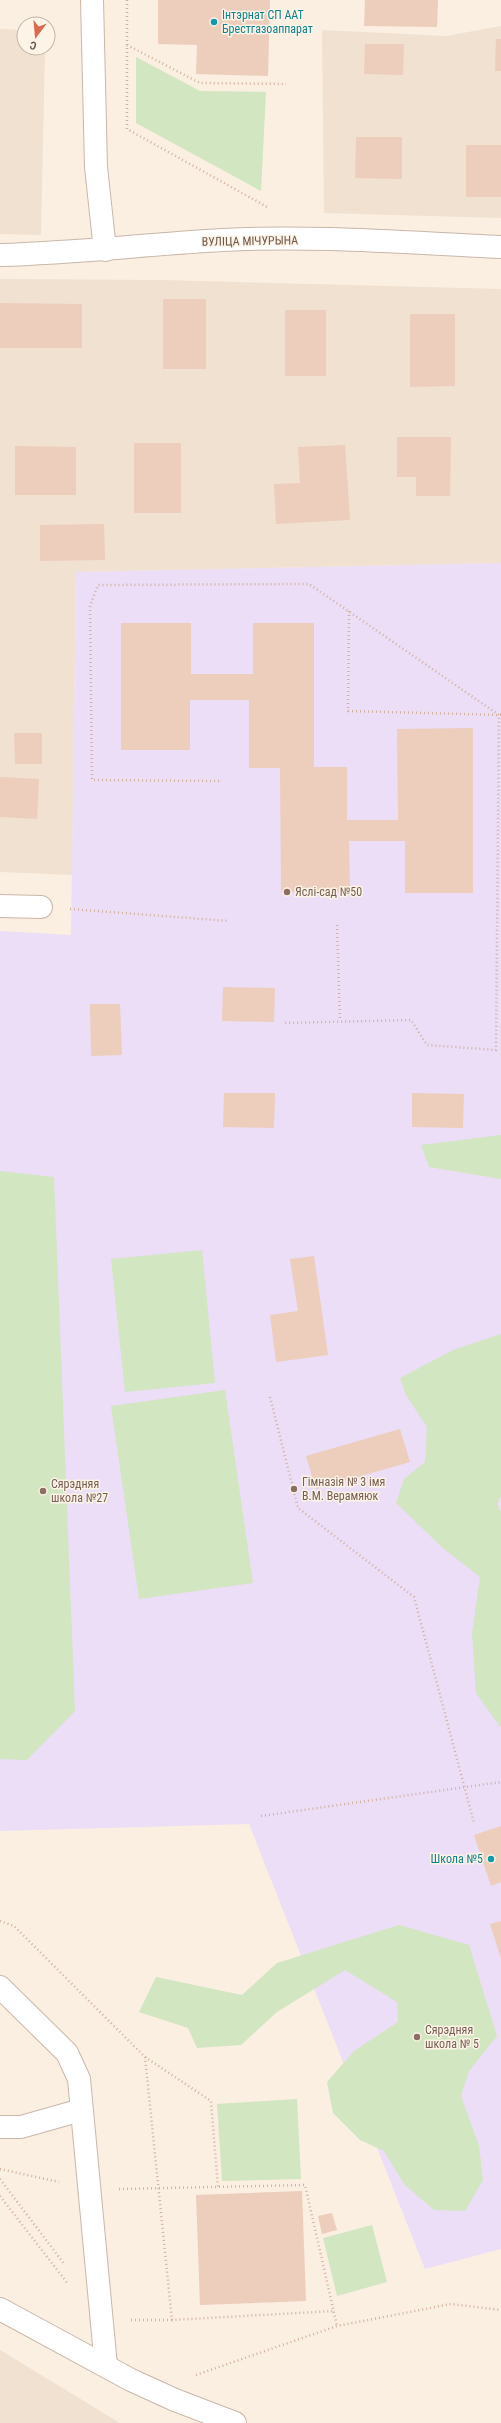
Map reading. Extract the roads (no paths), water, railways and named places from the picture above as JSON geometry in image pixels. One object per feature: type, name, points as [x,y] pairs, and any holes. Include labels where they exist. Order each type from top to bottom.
[{"type":"street","points":[[92,0],[96,167],[105,250]]},
{"type":"street","name":"ВУЛІЦА МІЧУРЫНА","points":[[0,255],[105,250],[224,240],[275,239],[501,247]]},
{"type":"street","points":[[0,906],[41,907]]},
{"type":"street","points":[[0,1987],[67,2053],[79,2079],[106,2366]]},
{"type":"street","points":[[0,2127],[21,2127],[81,2110]]},
{"type":"street","points":[[0,2310],[106,2366],[175,2400],[235,2423]]},
{"type":"place","name":"Інтэрнат СП ААТ Брестгазоаппарат","points":[[214,22]]},
{"type":"place","name":"Яслі-сад №50","points":[[287,892]]},
{"type":"place","name":"Гімназія № 3 імя В.М. Верамяюк","points":[[294,1489]]},
{"type":"place","name":"Сярэдняя школа №27","points":[[43,1491]]},
{"type":"place","name":"Школа №5","points":[[491,1859]]},
{"type":"place","name":"Сярэдняя школа № 5","points":[[417,2037]]}]
